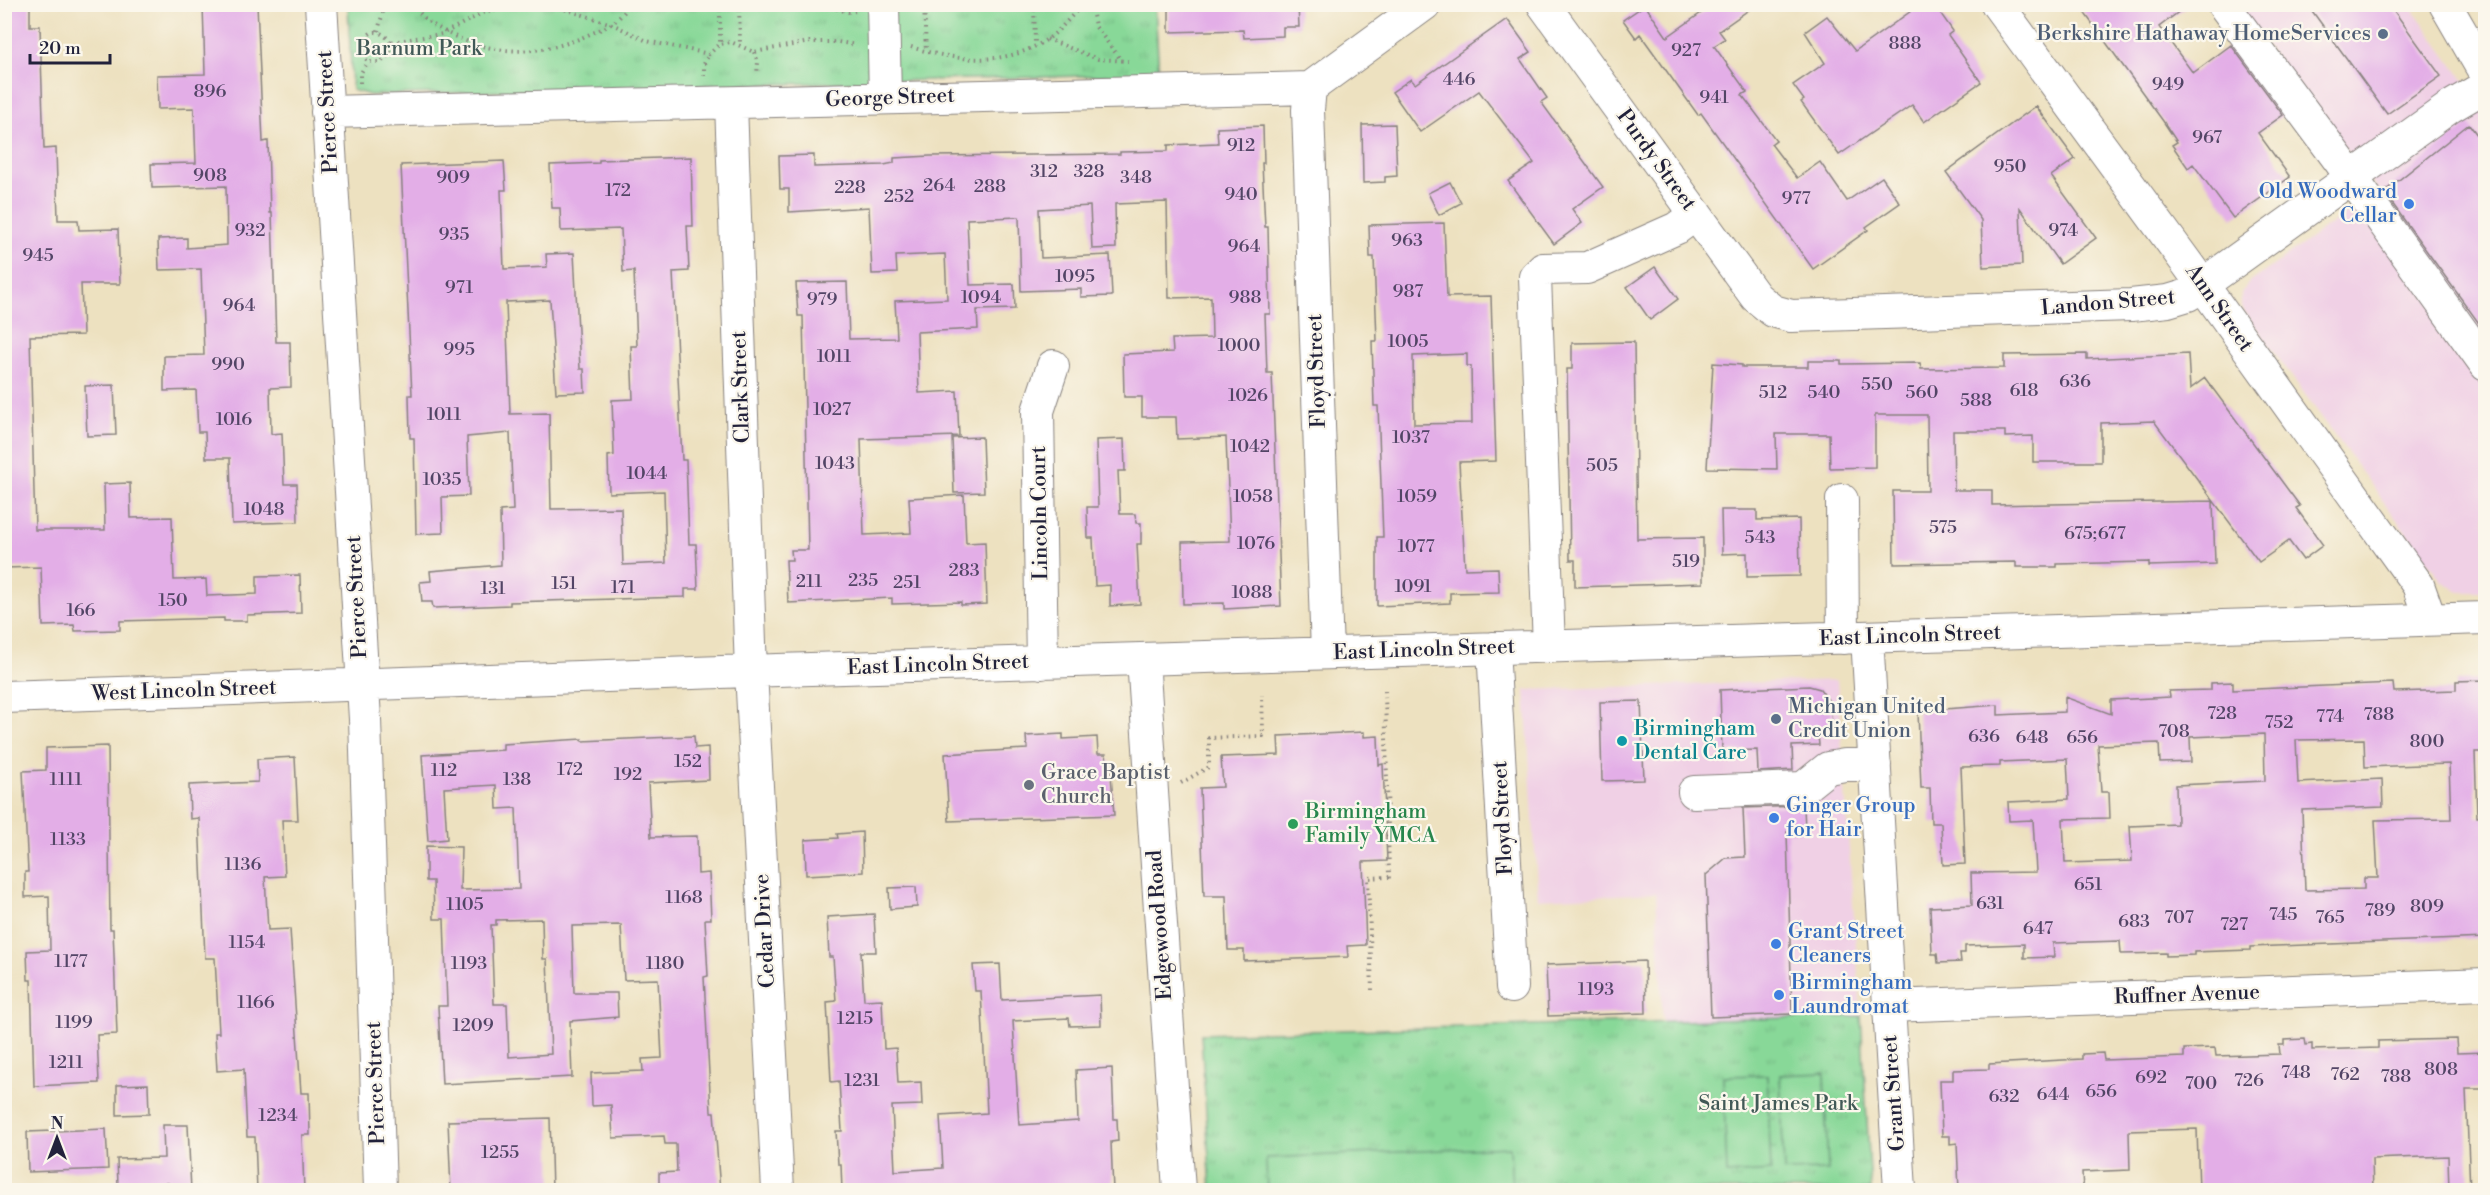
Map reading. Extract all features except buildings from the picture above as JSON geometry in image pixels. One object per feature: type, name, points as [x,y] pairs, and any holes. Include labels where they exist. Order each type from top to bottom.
[{"type":"street","name":"Pierce Street","points":[[321,4],[363,684],[380,1191]]},
{"type":"street","points":[[1310,88],[1425,4]]},
{"type":"street","name":"Purdy Street","points":[[1543,4],[1756,297],[1773,311]]},
{"type":"street","name":"Ann Street","points":[[1996,4],[2418,585],[2430,619]]},
{"type":"street","points":[[2223,4],[2486,365]]},
{"type":"street","points":[[2445,4],[2486,75]]},
{"type":"street","points":[[871,8],[885,98]]},
{"type":"street","name":"Landon Street","points":[[1773,311],[1791,316],[1809,316],[2132,305],[2168,301],[2188,295],[2455,104],[2486,86]]},
{"type":"street","name":"George Street","points":[[327,112],[1310,88]]},
{"type":"street","name":"Floyd Street","points":[[1310,88],[1308,111],[1327,653]]},
{"type":"street","name":"Clark Street","points":[[731,103],[751,671]]},
{"type":"street","points":[[1549,647],[1535,277],[1543,269],[1587,268],[1677,228],[1696,214]]},
{"type":"street","name":"Lincoln Court","points":[[1042,663],[1038,411],[1053,366]]},
{"type":"street","name":"Grant Street","points":[[1842,500],[1855,637],[1875,765],[1900,1191]]},
{"type":"street","name":"East Lincoln Street","points":[[363,684],[2486,618]]},
{"type":"street","name":"Floyd Street","points":[[1493,648],[1512,987]]},
{"type":"street","name":"Edgewood Road","points":[[1143,659],[1179,1191]]},
{"type":"street","name":"Cedar Drive","points":[[751,671],[778,1191]]},
{"type":"street","name":"West Lincoln Street","points":[[4,697],[363,684]]},
{"type":"street","points":[[1694,792],[1803,788],[1828,768],[1845,765],[1875,765]]},
{"type":"street","name":"Ruffner Avenue","points":[[1889,1006],[2486,984]]},
{"type":"path","points":[[378,31],[385,4]]},
{"type":"path","points":[[412,4],[430,23],[446,31],[490,48],[520,52],[549,50],[574,42],[612,24],[631,4]]},
{"type":"path","points":[[720,4],[720,44]]},
{"type":"path","points":[[739,4],[740,44]]},
{"type":"path","points":[[819,4],[848,12],[871,8]]},
{"type":"path","points":[[924,4],[926,52]]},
{"type":"path","points":[[1034,4],[1035,45]]},
{"type":"path","points":[[910,46],[963,60],[998,57],[1024,51],[1047,39],[1083,4]]},
{"type":"path","points":[[1091,4],[1095,26],[1122,60]]},
{"type":"path","points":[[391,42],[446,31],[483,13],[514,6],[551,5],[612,24],[647,41],[708,54]]},
{"type":"path","points":[[368,62],[361,51],[363,40],[372,32],[378,31],[391,42]]},
{"type":"path","points":[[1047,39],[1098,59],[1131,62]]},
{"type":"path","points":[[368,62],[381,62],[390,54],[391,42]]},
{"type":"path","points":[[754,52],[810,42],[864,45]]},
{"type":"path","points":[[704,80],[704,64],[708,54],[720,44],[740,44],[754,52],[758,62],[757,78]]},
{"type":"path","points":[[360,93],[360,74],[368,62]]},
{"type":"path","points":[[1372,990],[1368,878],[1389,877],[1385,690]]},
{"type":"path","points":[[1175,787],[1209,767],[1209,738],[1263,736],[1262,695]]},
{"type":"shaded area","points":[[2236,5],[2410,5],[2485,110],[2485,592],[2459,592],[2441,580],[2241,304],[2241,293],[2248,284],[2377,190]]},
{"type":"shaded area","points":[[1837,680],[1861,1016],[1663,1022],[1656,893],[1538,899],[1525,690]]},
{"type":"green space","name":"Barnum Park","points":[[348,5],[1155,5],[1159,74],[370,95],[352,90]]},
{"type":"green space","name":"Saint James Park","points":[[1861,1016],[1871,1190],[1211,1190],[1201,1034]]},
{"type":"green space","points":[[1824,1073],[1828,1170],[1784,1171],[1780,1075]]},
{"type":"green space","points":[[1767,1075],[1771,1171],[1727,1174],[1723,1076]]},
{"type":"green space","points":[[1510,1147],[1512,1190],[1267,1190],[1266,1158]]},
{"type":"place","name":"Berkshire Hathaway HomeServices","points":[[2383,34]]},
{"type":"place","name":"Old Woodward Cellar","points":[[2409,204]]},
{"type":"place","name":"Michigan United Credit Union","points":[[1776,719]]},
{"type":"place","name":"Birmingham Dental Care","points":[[1622,741]]},
{"type":"place","name":"Grace Baptist Church","points":[[1029,785]]},
{"type":"place","name":"Ginger Group for Hair","points":[[1774,818]]},
{"type":"place","name":"Birmingham Family YMCA","points":[[1293,824]]},
{"type":"place","name":"Grant Street Cleaners","points":[[1776,944]]},
{"type":"place","name":"Birmingham Laundromat","points":[[1779,995]]}]
